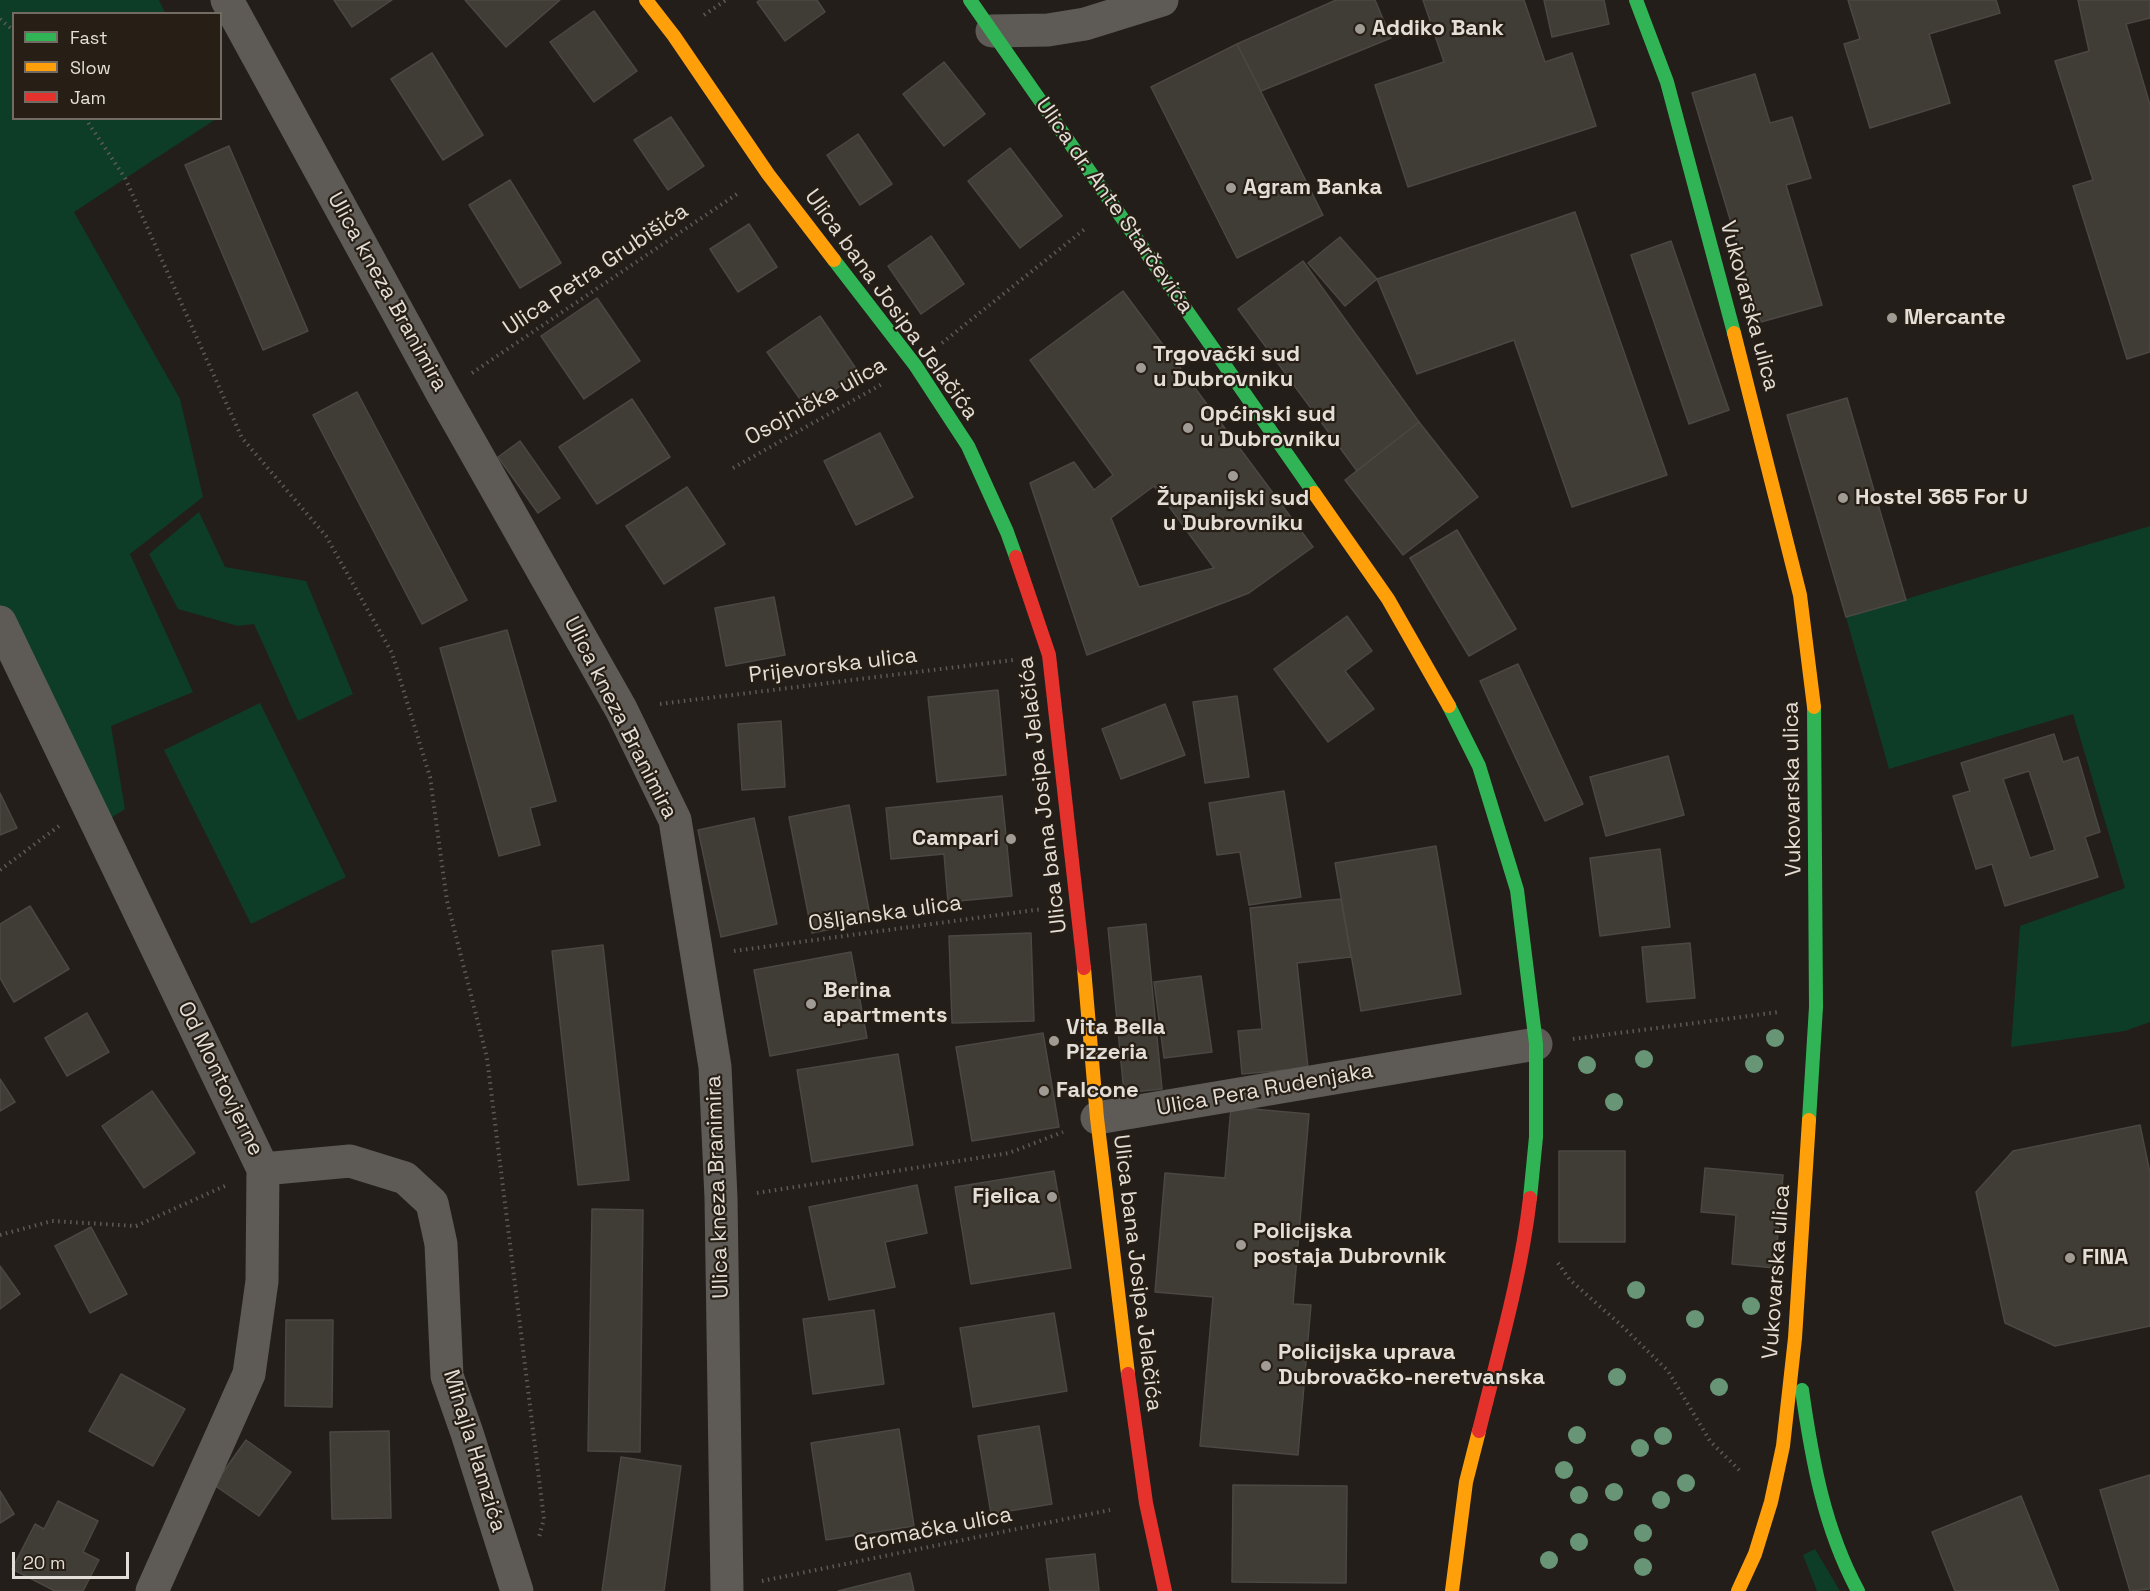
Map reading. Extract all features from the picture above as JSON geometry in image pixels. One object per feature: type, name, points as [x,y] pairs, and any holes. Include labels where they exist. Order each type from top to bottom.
[{"type":"main road","name":"Ulica bana Josipa Jelačića","points":[[646,0],[674,36],[768,174],[915,365],[968,446],[1007,532],[1049,655],[1078,904],[1097,1118],[1120,1319],[1146,1503],[1165,1591]]},
{"type":"main road","name":"Ulica dr. Ante Starčevića","points":[[970,0],[1388,599],[1437,682],[1479,766],[1517,890],[1536,1044],[1536,1137],[1527,1222],[1513,1295],[1466,1482],[1452,1591]]},
{"type":"main road","name":"Vukovarska ulica","points":[[1636,0],[1667,82],[1755,411],[1800,594],[1815,713],[1816,1007],[1795,1338],[1783,1446],[1772,1502],[1755,1554],[1738,1591]]},
{"type":"main road","points":[[1795,1338],[1812,1462],[1848,1575],[1858,1591]]},
{"type":"street","name":"Ulica kneza Branimira","points":[[227,0],[442,393],[621,709],[675,820],[715,1066],[721,1198],[727,1590]]},
{"type":"street","points":[[992,31],[1048,30],[1085,24],[1162,0]]},
{"type":"street","name":"Od Montovjerne","points":[[0,622],[263,1169],[262,1281],[249,1374],[152,1591]]},
{"type":"street","name":"Ulica Pera Rudenjaka","points":[[1097,1118],[1536,1044]]},
{"type":"street","name":"Mihajla Hamzića","points":[[263,1169],[350,1161],[405,1178],[432,1203],[441,1244],[447,1376],[517,1591]]},
{"type":"path","points":[[0,20],[12,30]]},
{"type":"path","points":[[86,120],[125,178],[242,438],[326,536],[392,653],[430,777],[447,901],[487,1058],[544,1519],[539,1539]]},
{"type":"path","name":"Ulica Petra Grubišića","points":[[442,393],[768,174]]},
{"type":"path","name":"Osojnička ulica","points":[[733,468],[915,365],[1113,206]]},
{"type":"path","name":"Prijevorska ulica","points":[[621,709],[1049,655]]},
{"type":"path","points":[[0,870],[88,804]]},
{"type":"path","name":"Ošljanska ulica","points":[[696,957],[1078,904]]},
{"type":"path","points":[[1536,1044],[1816,1007]]},
{"type":"path","points":[[721,1198],[1009,1154],[1097,1118]]},
{"type":"path","points":[[0,1235],[52,1221],[136,1226],[263,1169]]},
{"type":"path","points":[[1527,1222],[1570,1280],[1622,1325],[1668,1371],[1710,1442],[1772,1502]]},
{"type":"path","name":"Gromačka ulica","points":[[727,1590],[1146,1503]]},
{"type":"green space","points":[[0,0],[159,0],[165,12],[12,12],[12,120],[214,120],[74,212],[180,399],[203,497],[130,554],[193,692],[111,726],[125,809],[98,826],[0,622]]},
{"type":"green space","points":[[199,512],[225,567],[306,581],[353,694],[298,721],[254,624],[238,626],[178,609],[149,554]]},
{"type":"green space","points":[[2150,526],[2150,1022],[2125,1031],[2011,1047],[2020,926],[2125,888],[2073,714],[1889,769],[1846,617]]},
{"type":"green space","points":[[260,703],[346,877],[251,924],[164,750]]},
{"type":"green space","points":[[1815,1549],[1840,1591],[1817,1591],[1803,1555]]},
{"type":"building","points":[[334,0],[392,0],[352,27]]},
{"type":"building","points":[[465,0],[560,0],[506,47]]},
{"type":"building","points":[[760,0],[817,0],[825,12],[785,41],[757,2]]},
{"type":"building","points":[[1336,0],[1375,0],[1391,38],[1261,91],[1237,44]]},
{"type":"building","points":[[1423,0],[1524,0],[1545,62],[1572,53],[1596,126],[1408,187],[1375,85],[1444,62]]},
{"type":"building","points":[[1544,0],[1604,0],[1609,24],[1552,37]]},
{"type":"building","points":[[1848,0],[1996,0],[2000,13],[1929,34],[1950,103],[1870,128],[1844,44],[1860,39]]},
{"type":"building","points":[[2078,0],[2150,0],[2150,18],[2126,24],[2150,105],[2150,352],[2127,359],[2073,186],[2093,180],[2055,61],[2089,51]]},
{"type":"building","points":[[594,11],[637,71],[594,102],[550,42]]},
{"type":"building","points":[[1237,44],[1323,215],[1237,258],[1151,87]]},
{"type":"building","points":[[432,53],[483,135],[443,160],[391,79]]},
{"type":"building","points":[[944,62],[985,114],[944,146],[903,94]]},
{"type":"building","points":[[1755,74],[1770,123],[1792,117],[1811,178],[1786,185],[1822,305],[1761,322],[1692,93]]},
{"type":"building","points":[[671,117],[704,166],[668,190],[634,140]]},
{"type":"building","points":[[858,134],[892,184],[860,205],[827,155]]},
{"type":"building","points":[[229,146],[308,331],[263,350],[185,165]]},
{"type":"building","points":[[1010,148],[1062,216],[1020,248],[968,181]]},
{"type":"building","points":[[510,180],[561,263],[520,288],[469,205]]},
{"type":"building","points":[[1575,212],[1667,475],[1572,507],[1514,340],[1417,374],[1377,279]]},
{"type":"building","points":[[749,224],[777,267],[738,292],[710,249]]},
{"type":"building","points":[[931,236],[964,284],[921,314],[888,266]]},
{"type":"building","points":[[1340,237],[1377,279],[1345,306],[1308,263]]},
{"type":"building","points":[[1671,241],[1729,410],[1689,424],[1631,255]]},
{"type":"building","points":[[1303,261],[1419,422],[1357,471],[1238,309]]},
{"type":"building","points":[[1123,291],[1313,547],[1249,593],[1087,655],[1030,483],[1074,462],[1094,490],[1113,475],[1030,360]],"holes":[[[1154,486],[1214,568],[1139,587],[1111,518]]]},
{"type":"building","points":[[597,298],[640,361],[584,399],[541,336]]},
{"type":"building","points":[[820,316],[859,373],[807,409],[767,352]]},
{"type":"building","points":[[357,392],[467,600],[422,624],[313,415]]},
{"type":"building","points":[[1847,398],[1906,600],[1846,617],[1787,415]]},
{"type":"building","points":[[632,399],[670,457],[597,504],[559,447]]},
{"type":"building","points":[[1419,422],[1478,497],[1403,555],[1345,480]]},
{"type":"building","points":[[880,433],[913,497],[856,525],[824,461]]},
{"type":"building","points":[[520,441],[560,498],[538,513],[498,457]]},
{"type":"building","points":[[687,487],[725,544],[664,584],[626,526]]},
{"type":"building","points":[[1457,530],[1516,629],[1469,656],[1410,558]]},
{"type":"building","points":[[774,597],[785,655],[726,666],[715,608]]},
{"type":"building","points":[[1347,616],[1372,651],[1345,671],[1374,709],[1328,742],[1274,669]]},
{"type":"building","points":[[507,630],[556,801],[530,808],[540,845],[499,856],[440,648]]},
{"type":"building","points":[[1518,664],[1583,804],[1545,821],[1480,681]]},
{"type":"building","points":[[998,690],[1006,775],[937,782],[928,697]]},
{"type":"building","points":[[1237,696],[1249,777],[1205,783],[1193,702]]},
{"type":"building","points":[[1165,704],[1185,755],[1121,779],[1102,729]]},
{"type":"building","points":[[781,721],[785,787],[742,790],[738,724]]},
{"type":"building","points":[[2054,734],[2063,762],[2078,757],[2100,832],[2085,837],[2098,877],[2005,906],[1992,864],[1976,869],[1953,796],[1970,791],[1961,763]],"holes":[[[2029,771],[2055,850],[2030,858],[2003,779]]]},
{"type":"building","points":[[1668,756],[1684,815],[1606,836],[1590,777]]},
{"type":"building","points":[[1284,791],[1301,897],[1249,905],[1240,852],[1217,855],[1209,803]]},
{"type":"building","points":[[0,793],[17,828],[0,835]]},
{"type":"building","points":[[1002,796],[1012,896],[948,902],[944,854],[891,859],[886,808]]},
{"type":"building","points":[[849,805],[871,921],[812,933],[789,817]]},
{"type":"building","points":[[754,818],[777,924],[721,937],[698,830]]},
{"type":"building","points":[[1436,846],[1461,994],[1361,1011],[1335,863]]},
{"type":"building","points":[[1660,849],[1670,927],[1600,936],[1590,858]]},
{"type":"building","points":[[1341,899],[1351,957],[1297,963],[1308,1068],[1242,1074],[1238,1031],[1262,1029],[1250,908]]},
{"type":"building","points":[[30,906],[69,969],[14,1002],[0,978],[0,924]]},
{"type":"building","points":[[1146,924],[1162,1089],[1124,1093],[1108,928]]},
{"type":"building","points":[[1031,933],[1034,1021],[952,1023],[949,936]]},
{"type":"building","points":[[1690,943],[1695,998],[1647,1002],[1642,947]]},
{"type":"building","points":[[603,945],[629,1180],[578,1185],[552,951]]},
{"type":"building","name":"Berina apartments","points":[[851,952],[867,1038],[770,1056],[754,970]]},
{"type":"building","points":[[1201,976],[1212,1052],[1164,1058],[1154,982]]},
{"type":"building","points":[[87,1013],[109,1052],[67,1076],[45,1038]]},
{"type":"building","points":[[1043,1033],[1059,1127],[972,1141],[956,1047]]},
{"type":"building","points":[[898,1054],[913,1145],[812,1162],[797,1070]]},
{"type":"building","points":[[0,1079],[15,1102],[0,1111]]},
{"type":"building","points":[[152,1091],[195,1153],[144,1188],[102,1126]]},
{"type":"building","points":[[1231,1107],[1309,1114],[1293,1304],[1311,1305],[1298,1455],[1200,1446],[1213,1297],[1155,1292],[1165,1173],[1225,1178]]},
{"type":"building","name":"FINA","points":[[2140,1125],[2150,1173],[2150,1326],[2055,1346],[2005,1323],[1976,1192],[2013,1151]]},
{"type":"building","points":[[1559,1151],[1625,1151],[1625,1242],[1559,1242]]},
{"type":"building","points":[[1705,1168],[1783,1175],[1775,1268],[1732,1264],[1736,1215],[1701,1212]]},
{"type":"building","points":[[1054,1171],[1071,1268],[971,1284],[955,1187]]},
{"type":"building","points":[[917,1185],[927,1233],[885,1242],[895,1287],[829,1300],[809,1207]]},
{"type":"building","points":[[592,1209],[643,1210],[640,1452],[588,1451]]},
{"type":"building","points":[[91,1227],[127,1294],[90,1313],[55,1246]]},
{"type":"building","points":[[0,1266],[20,1294],[0,1309]]},
{"type":"building","points":[[874,1310],[884,1384],[813,1394],[803,1319]]},
{"type":"building","points":[[1054,1313],[1067,1391],[973,1407],[960,1328]]},
{"type":"building","points":[[286,1320],[333,1320],[332,1407],[285,1406]]},
{"type":"building","points":[[121,1374],[185,1409],[153,1466],[89,1431]]},
{"type":"building","points":[[1039,1426],[1052,1504],[991,1514],[978,1436]]},
{"type":"building","points":[[899,1429],[914,1526],[826,1540],[811,1443]]},
{"type":"building","points":[[389,1431],[391,1518],[332,1519],[330,1432]]},
{"type":"building","points":[[246,1440],[291,1472],[259,1516],[214,1485]]},
{"type":"building","points":[[621,1457],[681,1466],[664,1591],[602,1591]]},
{"type":"building","points":[[2150,1475],[2150,1589],[2130,1591],[2100,1490]]},
{"type":"building","points":[[1233,1485],[1347,1486],[1346,1583],[1232,1582]]},
{"type":"building","points":[[0,1491],[14,1514],[0,1523]]},
{"type":"building","points":[[2021,1496],[2059,1591],[1955,1591],[1932,1532]]},
{"type":"building","points":[[58,1501],[98,1521],[83,1552],[99,1560],[83,1591],[55,1591],[12,1569],[35,1524],[44,1529]]},
{"type":"building","points":[[1095,1554],[1099,1591],[1050,1591],[1046,1559]]},
{"type":"building","points":[[910,1573],[914,1591],[838,1591]]},
{"type":"traffic: fast","points":[[970,0],[1314,493]]},
{"type":"traffic: fast","points":[[1636,0],[1667,82],[1734,333]]},
{"type":"traffic: fast","points":[[834,260],[915,365],[968,446],[1016,557]]},
{"type":"traffic: fast","points":[[1449,706],[1479,766],[1517,890],[1536,1044],[1536,1137],[1530,1198]]},
{"type":"traffic: fast","points":[[1809,1120],[1816,1007],[1814,707]]},
{"type":"traffic: fast","points":[[1802,1390],[1821,1493],[1836,1543],[1858,1591]]},
{"type":"traffic: slow","points":[[646,0],[674,36],[768,174],[834,260]]},
{"type":"traffic: slow","points":[[1734,333],[1800,595],[1814,707]]},
{"type":"traffic: slow","points":[[1314,493],[1388,599],[1449,706]]},
{"type":"traffic: slow","points":[[1084,968],[1097,1118],[1128,1374]]},
{"type":"traffic: slow","points":[[1738,1591],[1755,1554],[1771,1502],[1783,1446],[1795,1338],[1809,1120]]},
{"type":"traffic: slow","points":[[1452,1591],[1466,1482],[1479,1431]]},
{"type":"traffic: jam","points":[[1016,557],[1049,655],[1084,968]]},
{"type":"traffic: jam","points":[[1479,1431],[1515,1286],[1530,1198]]},
{"type":"traffic: jam","points":[[1128,1374],[1146,1503],[1165,1591]]},
{"type":"place","name":"Addiko Bank","points":[[1360,29]]},
{"type":"place","name":"Agram Banka","points":[[1231,188]]},
{"type":"place","name":"Mercante","points":[[1892,318]]},
{"type":"place","name":"Trgovački sud u Dubrovniku","points":[[1141,368]]},
{"type":"place","name":"Općinski sud u Dubrovniku","points":[[1188,428]]},
{"type":"place","name":"Županijski sud u Dubrovniku","points":[[1233,476]]},
{"type":"place","name":"Hostel 365 For U","points":[[1843,498]]},
{"type":"place","name":"Campari","points":[[1011,839]]},
{"type":"place","name":"Berina apartments","points":[[811,1004]]},
{"type":"place","name":"Vita Bella Pizzeria","points":[[1054,1041]]},
{"type":"place","name":"Falcone","points":[[1044,1091]]},
{"type":"place","name":"Fjelica","points":[[1052,1197]]},
{"type":"place","name":"Policijska postaja Dubrovnik","points":[[1241,1245]]},
{"type":"place","name":"FINA","points":[[2070,1258]]},
{"type":"place","name":"Policijska uprava Dubrovačko-neretvanska","points":[[1266,1366]]}]
